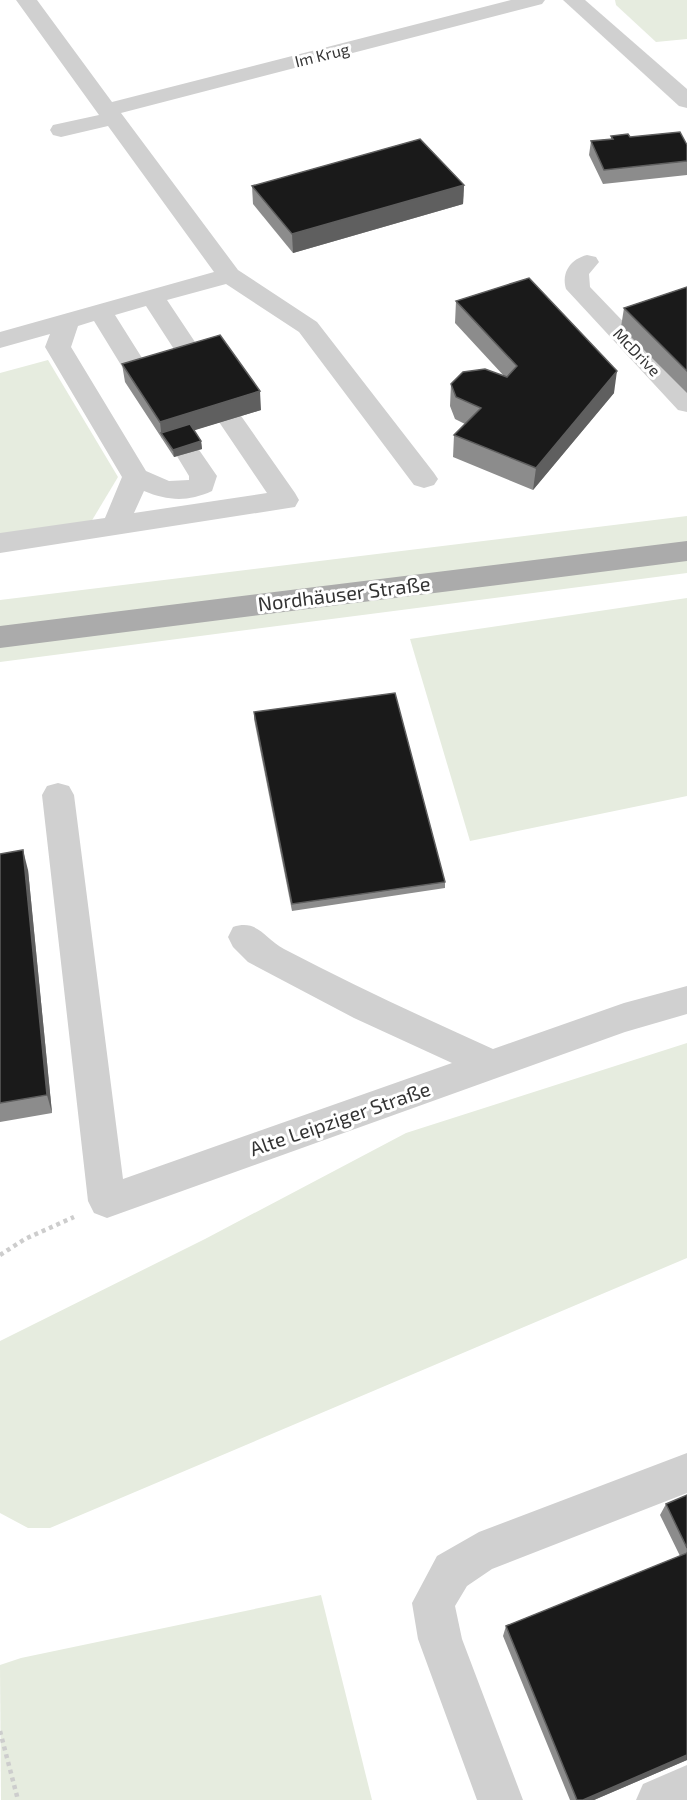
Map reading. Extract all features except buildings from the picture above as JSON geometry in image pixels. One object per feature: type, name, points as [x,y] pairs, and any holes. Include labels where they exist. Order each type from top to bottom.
[{"type":"main road","name":"Nordhäuser Straße","points":[[0,637],[687,550]]},
{"type":"street","points":[[26,0],[229,275],[308,327],[424,479]]},
{"type":"street","name":"Im Krug","points":[[61,130],[112,114],[535,0]]},
{"type":"street","points":[[573,0],[687,101]]},
{"type":"street","name":"McDrive","points":[[587,262],[577,270],[574,278],[587,301],[687,404]]},
{"type":"street","points":[[0,340],[229,275]]},
{"type":"street","points":[[152,297],[190,354]]},
{"type":"street","points":[[100,311],[141,377]]},
{"type":"street","points":[[67,321],[58,347],[136,477],[175,493],[190,492],[202,485],[203,476],[188,453]]},
{"type":"street","points":[[0,543],[285,500],[230,420]]},
{"type":"street","points":[[115,526],[136,477]]},
{"type":"street","points":[[58,795],[107,1201]]},
{"type":"street","points":[[246,937],[260,952],[366,1008],[492,1065]]},
{"type":"street","name":"Alte Leipziger Straße","points":[[107,1201],[624,1018],[687,1000]]},
{"type":"street","points":[[500,1800],[440,1639],[433,1603],[452,1571],[479,1553],[687,1473]]},
{"type":"street","points":[[659,1800],[687,1788]]},
{"type":"path","points":[[0,1255],[25,1239],[107,1201]]},
{"type":"path","points":[[0,1731],[18,1800]]},
{"type":"shaded area","points":[[615,0],[687,0],[687,39],[656,42],[616,5]]},
{"type":"shaded area","points":[[48,360],[118,477],[91,522],[0,534],[0,373]]},
{"type":"shaded area","points":[[687,516],[687,573],[0,662],[0,600]]},
{"type":"shaded area","points":[[687,598],[687,796],[470,841],[410,639]]},
{"type":"shaded area","points":[[687,1043],[687,1258],[50,1528],[28,1528],[0,1513],[0,1341],[205,1239],[406,1133]]},
{"type":"shaded area","points":[[321,1595],[372,1800],[1,1800],[0,1665],[21,1658]]}]
